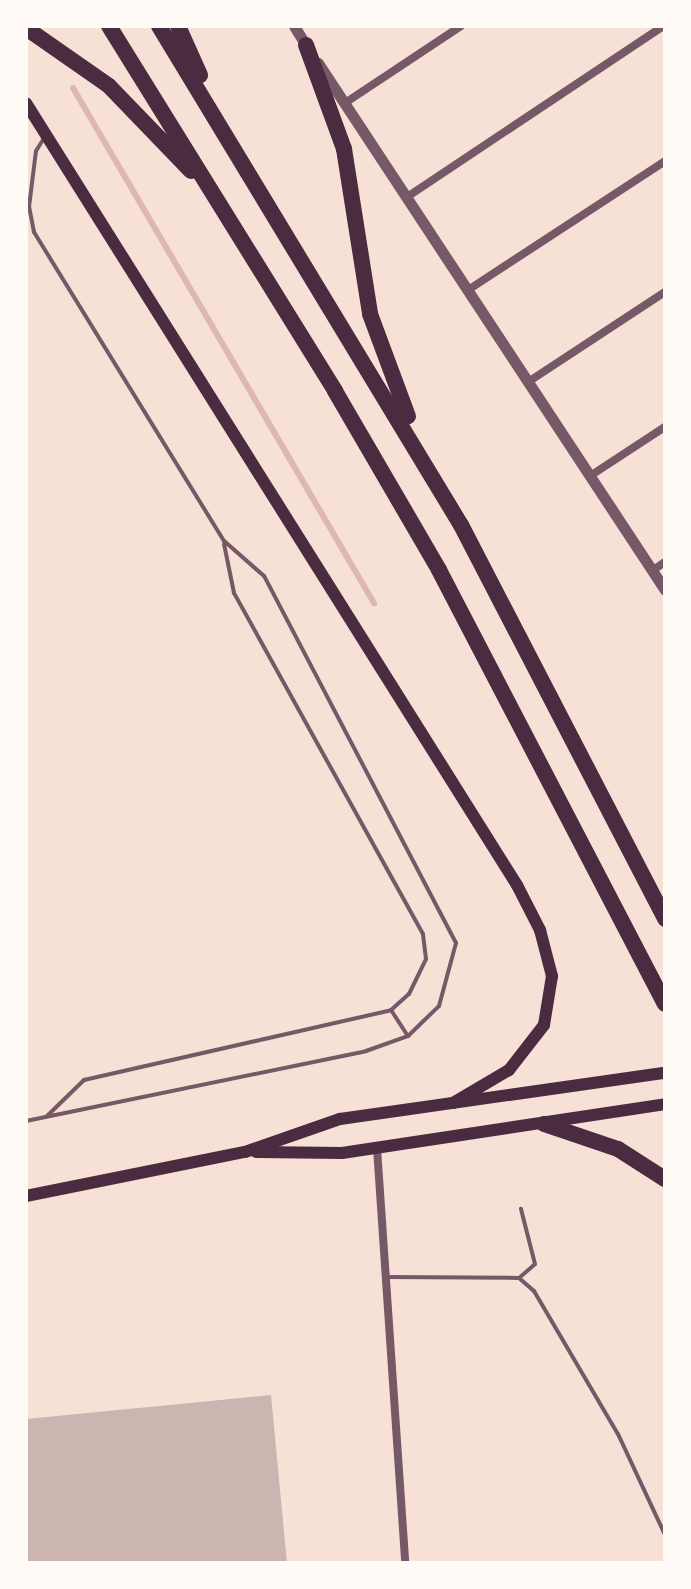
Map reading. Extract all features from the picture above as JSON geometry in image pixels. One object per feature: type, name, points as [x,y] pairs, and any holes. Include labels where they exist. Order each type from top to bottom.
[{"type":"highway","points":[[109,26],[447,584],[665,1004]]},
{"type":"highway","points":[[159,26],[461,525]]},
{"type":"highway","points":[[178,26],[216,117]]},
{"type":"highway","points":[[26,28],[109,86],[214,195]]},
{"type":"highway","points":[[306,45],[344,149],[374,330],[461,525],[665,919]]},
{"type":"highway","points":[[544,1124],[618,1149],[665,1179]]},
{"type":"main road","points":[[26,103],[517,885],[540,930],[552,984],[539,1033],[509,1070],[453,1103]]},
{"type":"main road","points":[[26,1196],[245,1152],[340,1119],[665,1073]]},
{"type":"main road","points":[[245,1152],[377,1148],[665,1104]]},
{"type":"street","points":[[294,26],[665,590]]},
{"type":"street","points":[[345,103],[461,26]]},
{"type":"street","points":[[407,197],[663,26]]},
{"type":"street","points":[[468,290],[665,161]]},
{"type":"street","points":[[528,382],[665,292]]},
{"type":"street","points":[[590,476],[665,427]]},
{"type":"street","points":[[652,571],[665,562]]},
{"type":"street","points":[[377,1148],[405,1563]]},
{"type":"lane","points":[[26,1121],[366,1051],[408,1036],[439,1006],[455,959],[453,930],[264,576],[224,541],[34,232],[29,207],[36,151],[46,135]]},
{"type":"lane","points":[[46,1117],[84,1080],[391,1010],[420,976],[426,959],[423,934],[234,593],[224,541]]},
{"type":"lane","points":[[391,1010],[408,1036]]},
{"type":"lane","points":[[519,1278],[535,1264],[521,1209]]},
{"type":"lane","points":[[387,1277],[519,1278],[534,1291],[618,1434],[665,1535]]},
{"type":"building","points":[[271,1395],[287,1563],[26,1563],[26,1419]]},
{"type":"waterway","points":[[73,88],[374,603]]}]
